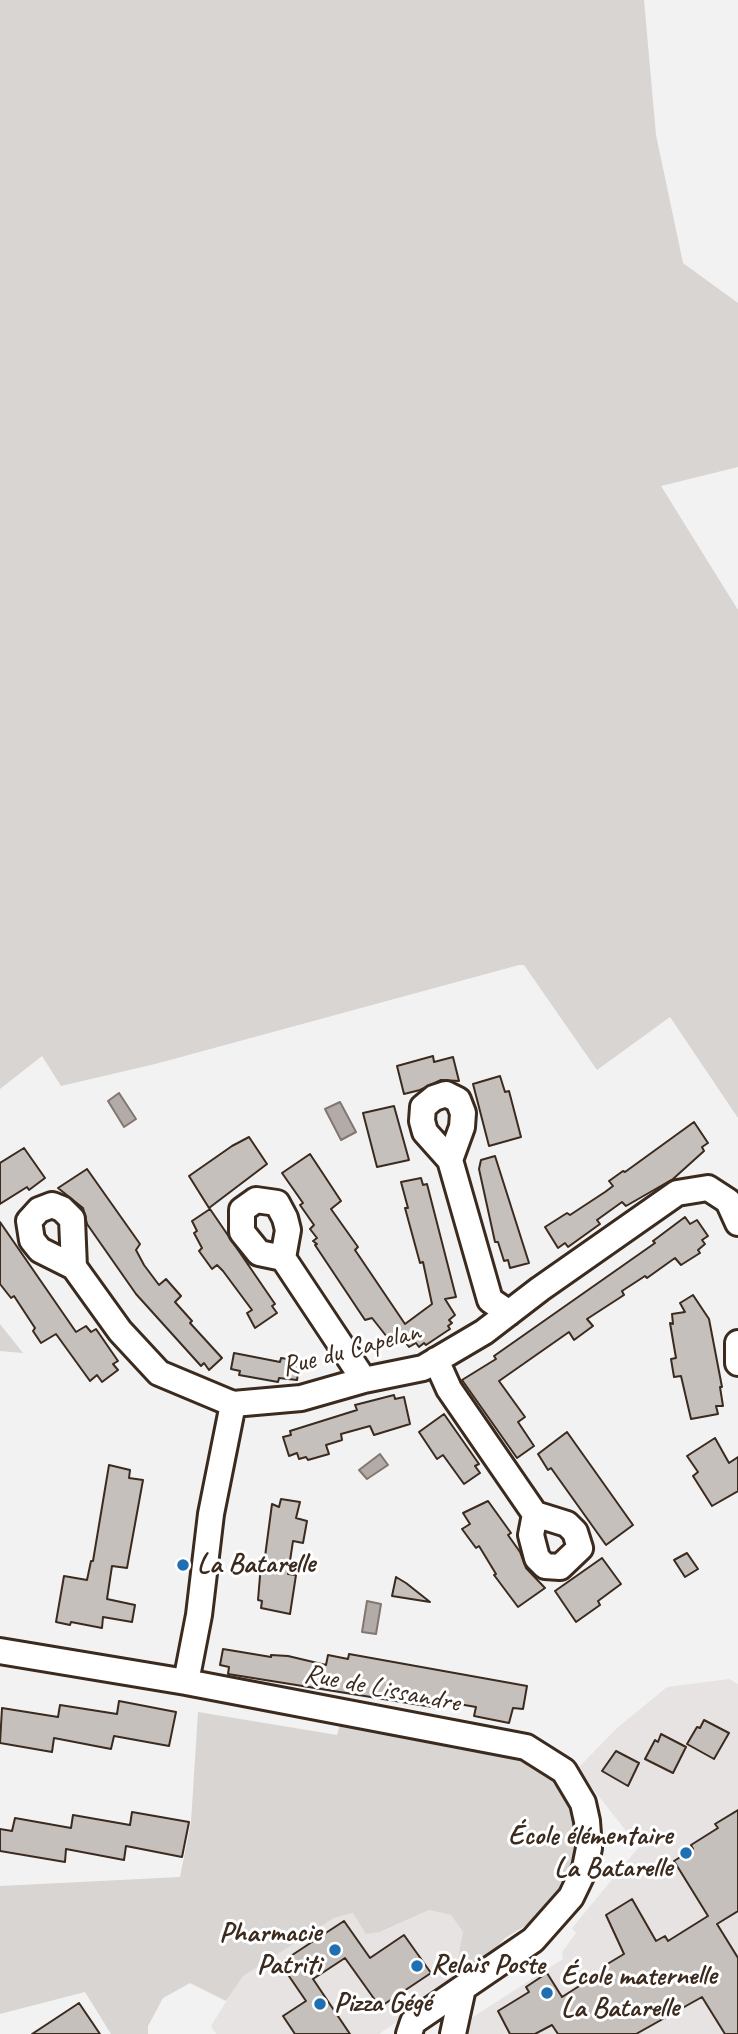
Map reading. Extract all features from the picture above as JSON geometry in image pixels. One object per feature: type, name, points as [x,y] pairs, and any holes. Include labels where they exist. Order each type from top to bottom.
[{"type":"street","points":[[450,1160],[490,1300],[509,1313]]},
{"type":"street","name":"Rue du Capelan","points":[[74,1267],[120,1331],[159,1373],[233,1404],[301,1398],[364,1380],[423,1368],[484,1332],[570,1267],[677,1193],[708,1188],[733,1212]]},
{"type":"street","points":[[283,1258],[364,1380]]},
{"type":"street","points":[[738,1343],[738,1363]]},
{"type":"street","points":[[436,1360],[450,1389],[535,1514]]},
{"type":"street","points":[[186,1682],[199,1615],[211,1514],[233,1404]]},
{"type":"street","name":"Rue de Lissandre","points":[[0,1651],[186,1682],[526,1747],[564,1772],[583,1803],[589,1848],[585,1868],[571,1897],[533,1940],[409,2026]]},
{"type":"street","name":"Rue de Lissandre","points":[[454,2030],[463,1988]]},
{"type":"street","name":"Rue de Lissandre","points":[[409,2026],[438,2014],[447,2017],[454,2030]]},
{"type":"shaded area","points":[[0,0],[644,0],[656,135],[683,263],[738,303],[738,467],[661,486],[738,610],[738,1118],[670,1017],[597,1070],[524,965],[159,1063],[61,1086],[42,1056],[0,1089]]},
{"type":"shaded area","points":[[119,1093],[136,1119],[124,1127],[108,1101]]},
{"type":"shaded area","points":[[340,1102],[356,1132],[341,1140],[325,1109]]},
{"type":"shaded area","points":[[0,1324],[23,1353],[0,1351]]},
{"type":"shaded area","points":[[380,1454],[388,1465],[367,1479],[359,1470]]},
{"type":"shaded area","points":[[367,1601],[381,1604],[376,1634],[362,1632]]},
{"type":"shaded area","name":"École élémentaire La Batarelle","points":[[729,1679],[738,1684],[738,2034],[466,2034],[473,2017],[563,1959],[562,1952],[576,1933],[572,1928],[639,1847],[577,1769],[617,1728],[667,1687]]},
{"type":"shaded area","points":[[198,1712],[337,1735],[340,1724],[505,1754],[534,1765],[564,1787],[577,1813],[580,1841],[576,1867],[556,1898],[530,1923],[487,1953],[466,1975],[457,1963],[463,1932],[451,1915],[429,1910],[380,1932],[366,1934],[353,1913],[334,1918],[243,1976],[226,2001],[190,1983],[163,1998],[148,2026],[148,2034],[111,2034],[85,1992],[0,2014],[0,1886],[180,1877],[191,1822]]},
{"type":"shaded area","points":[[429,1910],[451,1915],[463,1932],[457,1963],[466,1975],[379,2034],[216,2034],[211,2026],[242,1976],[334,1918],[353,1913],[381,1932]]},
{"type":"building","points":[[433,1056],[434,1062],[453,1057],[459,1081],[441,1080],[404,1094],[397,1066]]},
{"type":"building","points":[[500,1076],[505,1092],[509,1091],[521,1137],[489,1146],[473,1084]]},
{"type":"building","points":[[394,1106],[409,1160],[377,1167],[363,1113]]},
{"type":"building","points":[[694,1122],[708,1143],[702,1147],[704,1151],[673,1179],[626,1206],[622,1202],[597,1220],[600,1224],[568,1247],[565,1243],[558,1248],[545,1227],[567,1213],[570,1215],[605,1192],[613,1186],[609,1181]]},
{"type":"building","points":[[249,1137],[267,1164],[209,1208],[189,1176]]},
{"type":"building","points":[[24,1148],[45,1178],[29,1190],[27,1187],[0,1204],[0,1163]]},
{"type":"building","points":[[310,1154],[341,1201],[331,1209],[358,1247],[355,1250],[405,1324],[432,1304],[423,1262],[420,1263],[405,1208],[408,1208],[401,1182],[421,1178],[423,1185],[427,1184],[456,1297],[445,1299],[455,1315],[449,1320],[452,1323],[448,1326],[450,1329],[426,1345],[424,1343],[419,1347],[416,1343],[409,1347],[400,1335],[391,1342],[372,1318],[365,1320],[315,1245],[317,1244],[313,1241],[317,1238],[310,1229],[314,1225],[300,1205],[303,1203],[282,1173]]},
{"type":"building","points":[[495,1156],[529,1263],[510,1268],[508,1260],[504,1261],[498,1242],[495,1242],[479,1169],[481,1160]]},
{"type":"building","points":[[87,1169],[140,1244],[136,1250],[144,1265],[159,1285],[166,1279],[181,1296],[175,1302],[222,1358],[209,1370],[204,1363],[201,1366],[136,1294],[87,1224],[83,1208],[58,1188]]},
{"type":"building","points":[[210,1209],[275,1304],[272,1306],[277,1313],[255,1328],[247,1313],[252,1310],[223,1271],[217,1265],[212,1269],[199,1251],[202,1248],[194,1233],[197,1231],[192,1221]]},
{"type":"building","points":[[685,1217],[690,1224],[697,1220],[708,1236],[702,1240],[705,1244],[698,1250],[700,1253],[681,1265],[675,1258],[647,1278],[645,1276],[622,1291],[624,1295],[587,1319],[593,1326],[574,1340],[569,1332],[499,1381],[525,1417],[518,1422],[534,1446],[517,1458],[462,1380],[496,1359],[494,1356],[655,1243],[653,1241]]},
{"type":"building","points":[[0,1222],[76,1332],[86,1326],[91,1332],[96,1329],[118,1361],[113,1364],[118,1370],[102,1382],[97,1375],[90,1381],[56,1334],[41,1343],[33,1331],[35,1328],[14,1296],[11,1298],[0,1284]]},
{"type":"building","points":[[693,1295],[709,1319],[723,1406],[716,1406],[718,1414],[691,1419],[681,1376],[674,1377],[671,1359],[676,1358],[670,1323],[673,1324],[672,1314],[685,1312],[680,1303]]},
{"type":"building","points":[[234,1353],[280,1362],[281,1358],[300,1361],[297,1380],[279,1378],[278,1382],[239,1375],[240,1371],[231,1369]]},
{"type":"building","points":[[394,1395],[395,1399],[404,1397],[410,1424],[374,1435],[370,1426],[341,1434],[342,1440],[326,1445],[329,1454],[308,1460],[306,1457],[299,1459],[297,1453],[289,1456],[283,1437],[291,1435],[290,1431],[357,1410],[355,1405]]},
{"type":"building","points":[[444,1414],[479,1464],[475,1466],[480,1473],[464,1484],[443,1455],[437,1459],[419,1432]]},
{"type":"building","points":[[567,1432],[633,1525],[606,1545],[538,1454]]},
{"type":"building","points":[[715,1438],[729,1463],[738,1457],[738,1491],[712,1506],[693,1476],[698,1472],[687,1456]]},
{"type":"building","points":[[109,1465],[130,1470],[129,1478],[143,1480],[127,1568],[112,1566],[107,1599],[135,1605],[132,1622],[103,1617],[102,1628],[56,1622],[64,1576],[87,1580],[93,1561]]},
{"type":"building","points":[[281,1499],[300,1502],[296,1518],[307,1521],[303,1543],[293,1541],[288,1574],[296,1575],[290,1614],[261,1608],[262,1601],[258,1600],[261,1564],[264,1564],[272,1504],[279,1507]]},
{"type":"building","points":[[488,1501],[511,1533],[508,1535],[520,1552],[526,1568],[545,1588],[518,1607],[494,1575],[496,1574],[479,1546],[476,1548],[462,1529],[470,1524],[463,1513]]},
{"type":"building","points":[[687,1553],[698,1569],[685,1577],[674,1560]]},
{"type":"building","points":[[602,1558],[621,1584],[598,1601],[600,1605],[576,1622],[555,1591]]},
{"type":"building","points":[[396,1577],[406,1583],[430,1602],[392,1596]]},
{"type":"building","points":[[223,1649],[271,1657],[288,1656],[326,1665],[328,1655],[348,1659],[349,1654],[527,1686],[523,1709],[513,1708],[509,1723],[474,1716],[476,1707],[441,1701],[439,1708],[228,1674],[229,1667],[220,1665]]},
{"type":"building","points":[[119,1701],[176,1712],[169,1746],[114,1736],[111,1749],[54,1738],[52,1752],[0,1743],[2,1708],[58,1717],[60,1705],[117,1714]]},
{"type":"building","points":[[704,1720],[729,1733],[714,1759],[687,1744]]},
{"type":"building","points":[[661,1734],[686,1747],[673,1773],[645,1759]]},
{"type":"building","points":[[616,1751],[639,1763],[628,1786],[602,1771]]},
{"type":"building","points":[[738,1810],[738,1911],[717,1924],[738,1958],[738,2034],[725,2034],[702,1997],[636,2034],[558,2034],[552,2025],[535,2034],[510,2034],[498,2011],[529,1992],[526,1987],[547,1973],[562,1997],[624,1954],[606,1915],[632,1899],[656,1941],[665,1936],[668,1941],[708,1916],[674,1861],[693,1849],[691,1845],[718,1828],[715,1824]]},
{"type":"building","points":[[132,1812],[189,1822],[182,1857],[126,1846],[124,1860],[66,1849],[65,1862],[0,1851],[0,1829],[12,1831],[15,1818],[71,1828],[73,1815],[130,1825]]},
{"type":"building","points":[[344,1921],[370,1958],[404,1935],[431,1973],[380,2007],[345,1958],[313,1979],[350,2034],[295,2034],[283,2016],[306,2001],[280,1963]]},
{"type":"building","points":[[79,2003],[100,2034],[32,2034],[73,2007]]},
{"type":"place","name":"La Batarelle","points":[[183,1565]]},
{"type":"place","name":"École élémentaire La Batarelle","points":[[686,1853]]},
{"type":"place","name":"Pharmacie Patriti","points":[[335,1950]]},
{"type":"place","name":"Relais Poste","points":[[417,1966]]},
{"type":"place","name":"École maternelle La Batarelle","points":[[547,1993]]},
{"type":"place","name":"Pizza Gégé","points":[[320,2004]]}]
